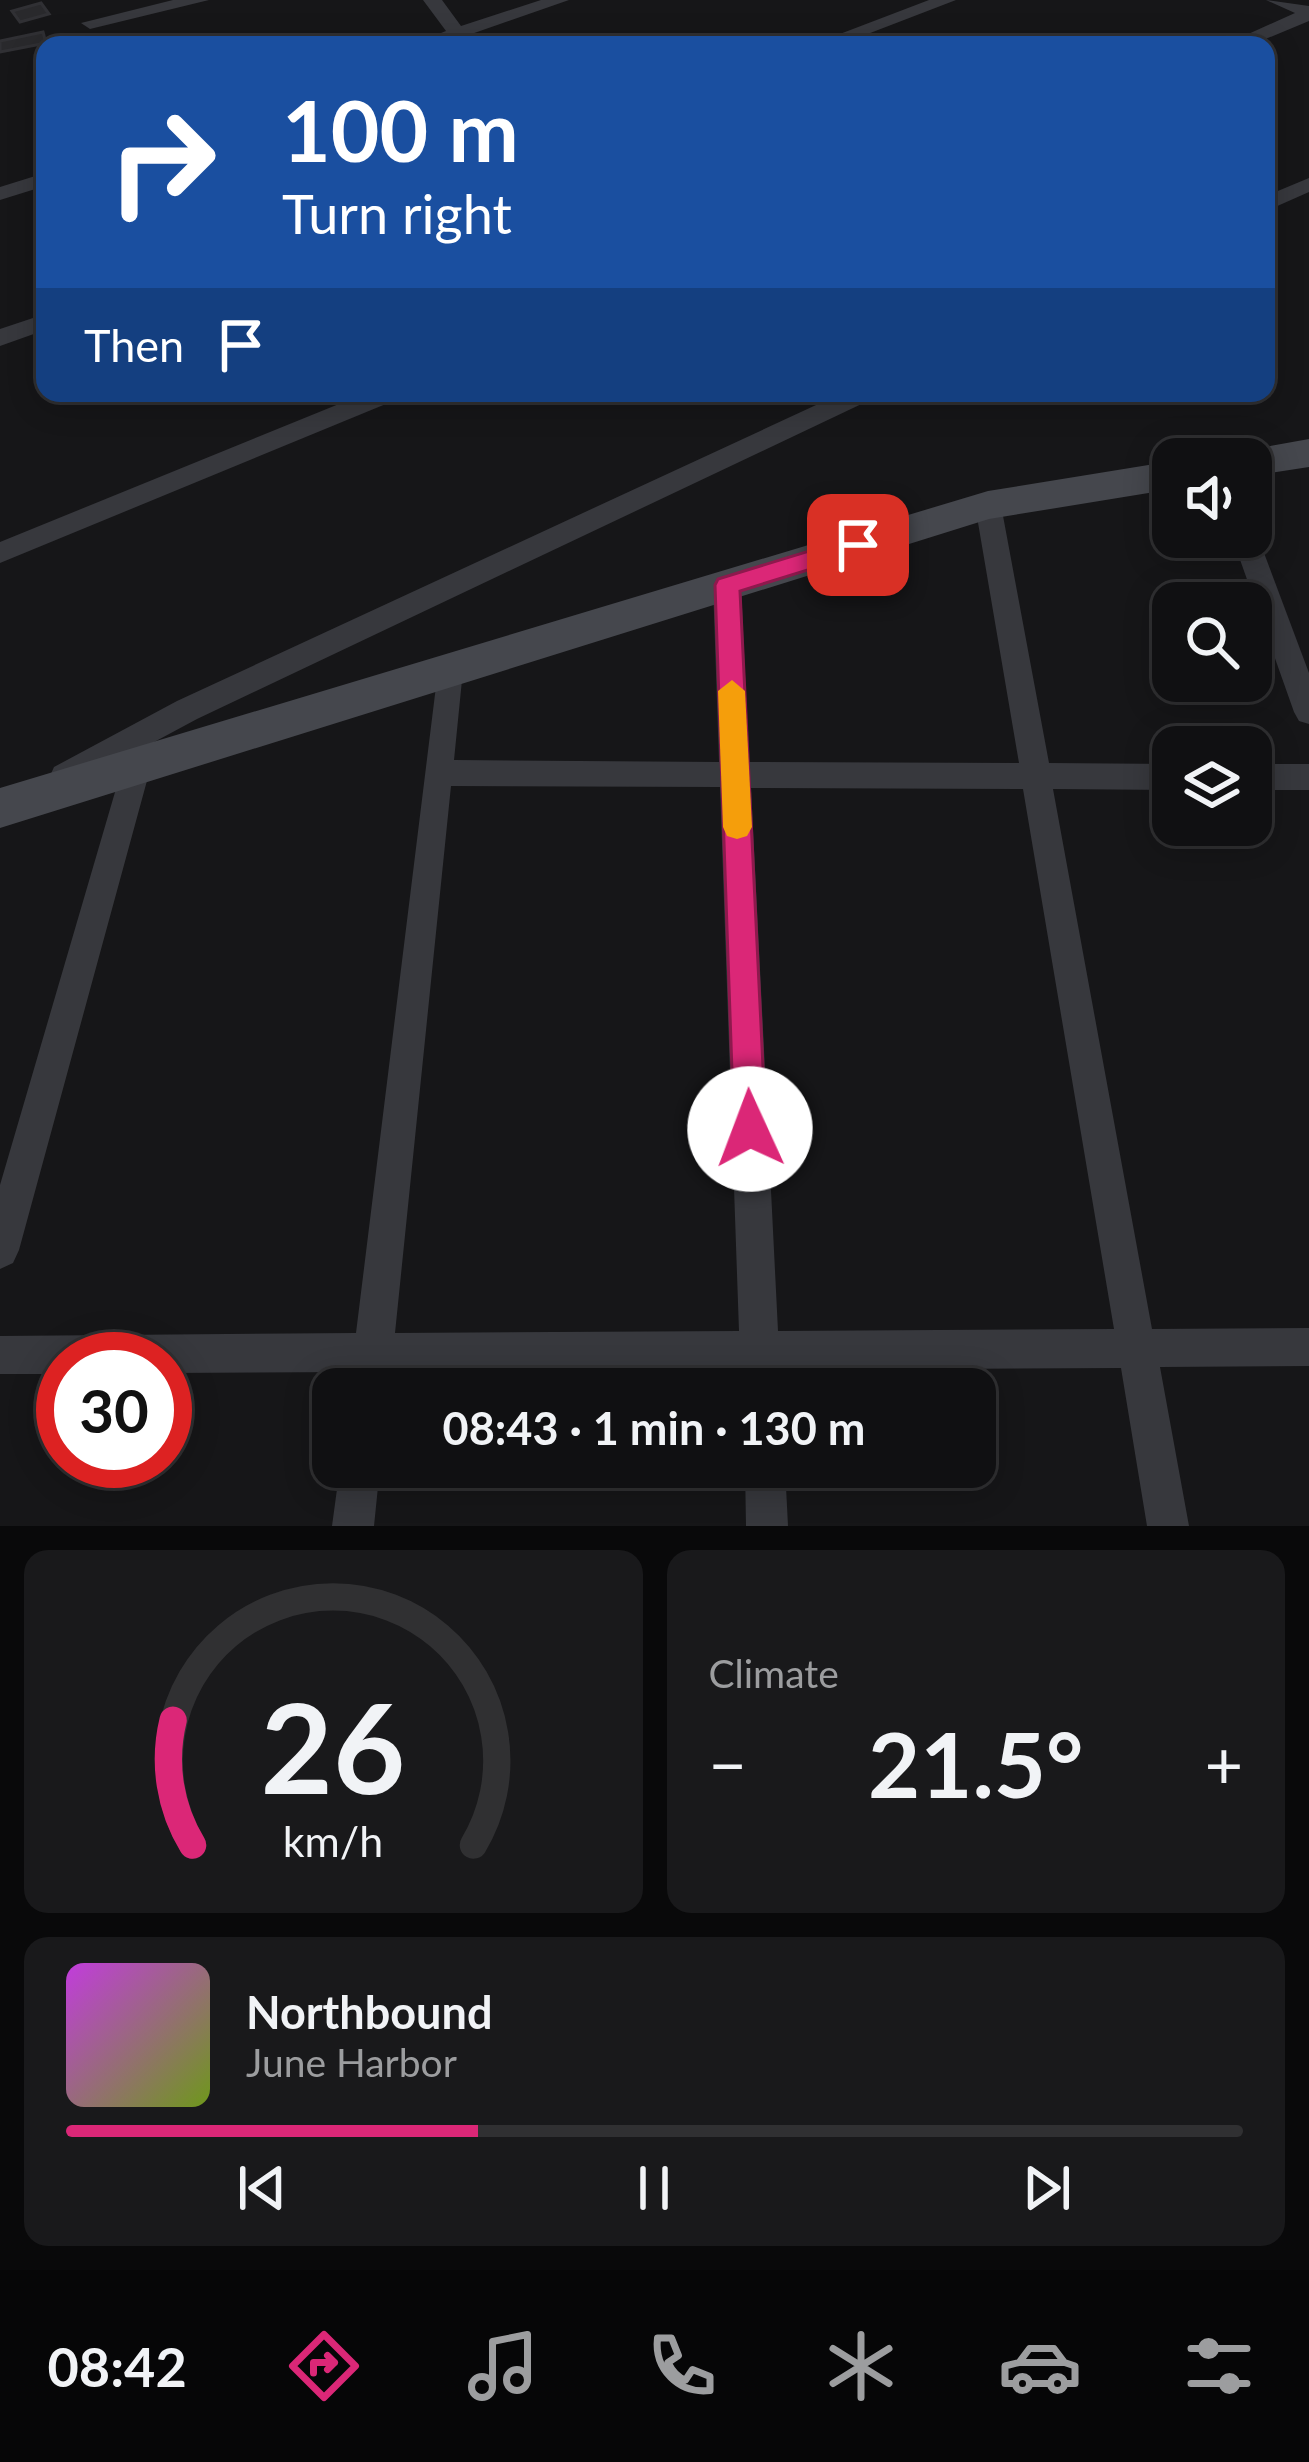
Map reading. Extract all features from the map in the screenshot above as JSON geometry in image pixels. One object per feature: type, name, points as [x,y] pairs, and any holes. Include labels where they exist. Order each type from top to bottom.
[{"type":"street","points":[[90,23],[200,0]]},
{"type":"street","points":[[432,0],[457,33]]},
{"type":"street","points":[[448,36],[560,0]]},
{"type":"street","points":[[845,36],[946,0]]},
{"type":"street","points":[[1275,0],[1309,13]]},
{"type":"street","points":[[1255,36],[1309,13]]},
{"type":"street","points":[[0,194],[36,182]]},
{"type":"street","points":[[1275,200],[1309,184]]},
{"type":"street","points":[[0,338],[36,325]]},
{"type":"street","points":[[0,553],[367,402]]},
{"type":"street","points":[[9,805],[187,710],[844,402]]},
{"type":"street","points":[[1272,459],[1309,453]]},
{"type":"street","points":[[9,805],[988,505],[1152,478]]},
{"type":"street","points":[[988,505],[1168,1526]]},
{"type":"street","points":[[1253,558],[1309,712]]},
{"type":"street","points":[[727,585],[760,1368]]},
{"type":"street","points":[[371,1368],[449,670]]},
{"type":"street","points":[[0,1250],[11,1157],[136,766]]},
{"type":"street","points":[[437,773],[1152,777]]},
{"type":"street","points":[[1272,777],[1309,778]]},
{"type":"street","points":[[794,1368],[1136,1348],[1309,1347]]},
{"type":"street","points":[[0,1355],[312,1368]]},
{"type":"street","points":[[353,1526],[358,1488]]},
{"type":"street","points":[[766,1488],[767,1526]]},
{"type":"building","points":[[41,3],[49,14],[20,22],[12,11]]},
{"type":"building","points":[[43,32],[44,36],[36,36],[36,45],[0,52],[0,41]]},
{"type":"slow traffic","points":[[732,691],[737,827]]},
{"type":"route","points":[[750,1129],[727,585],[858,545]]}]
